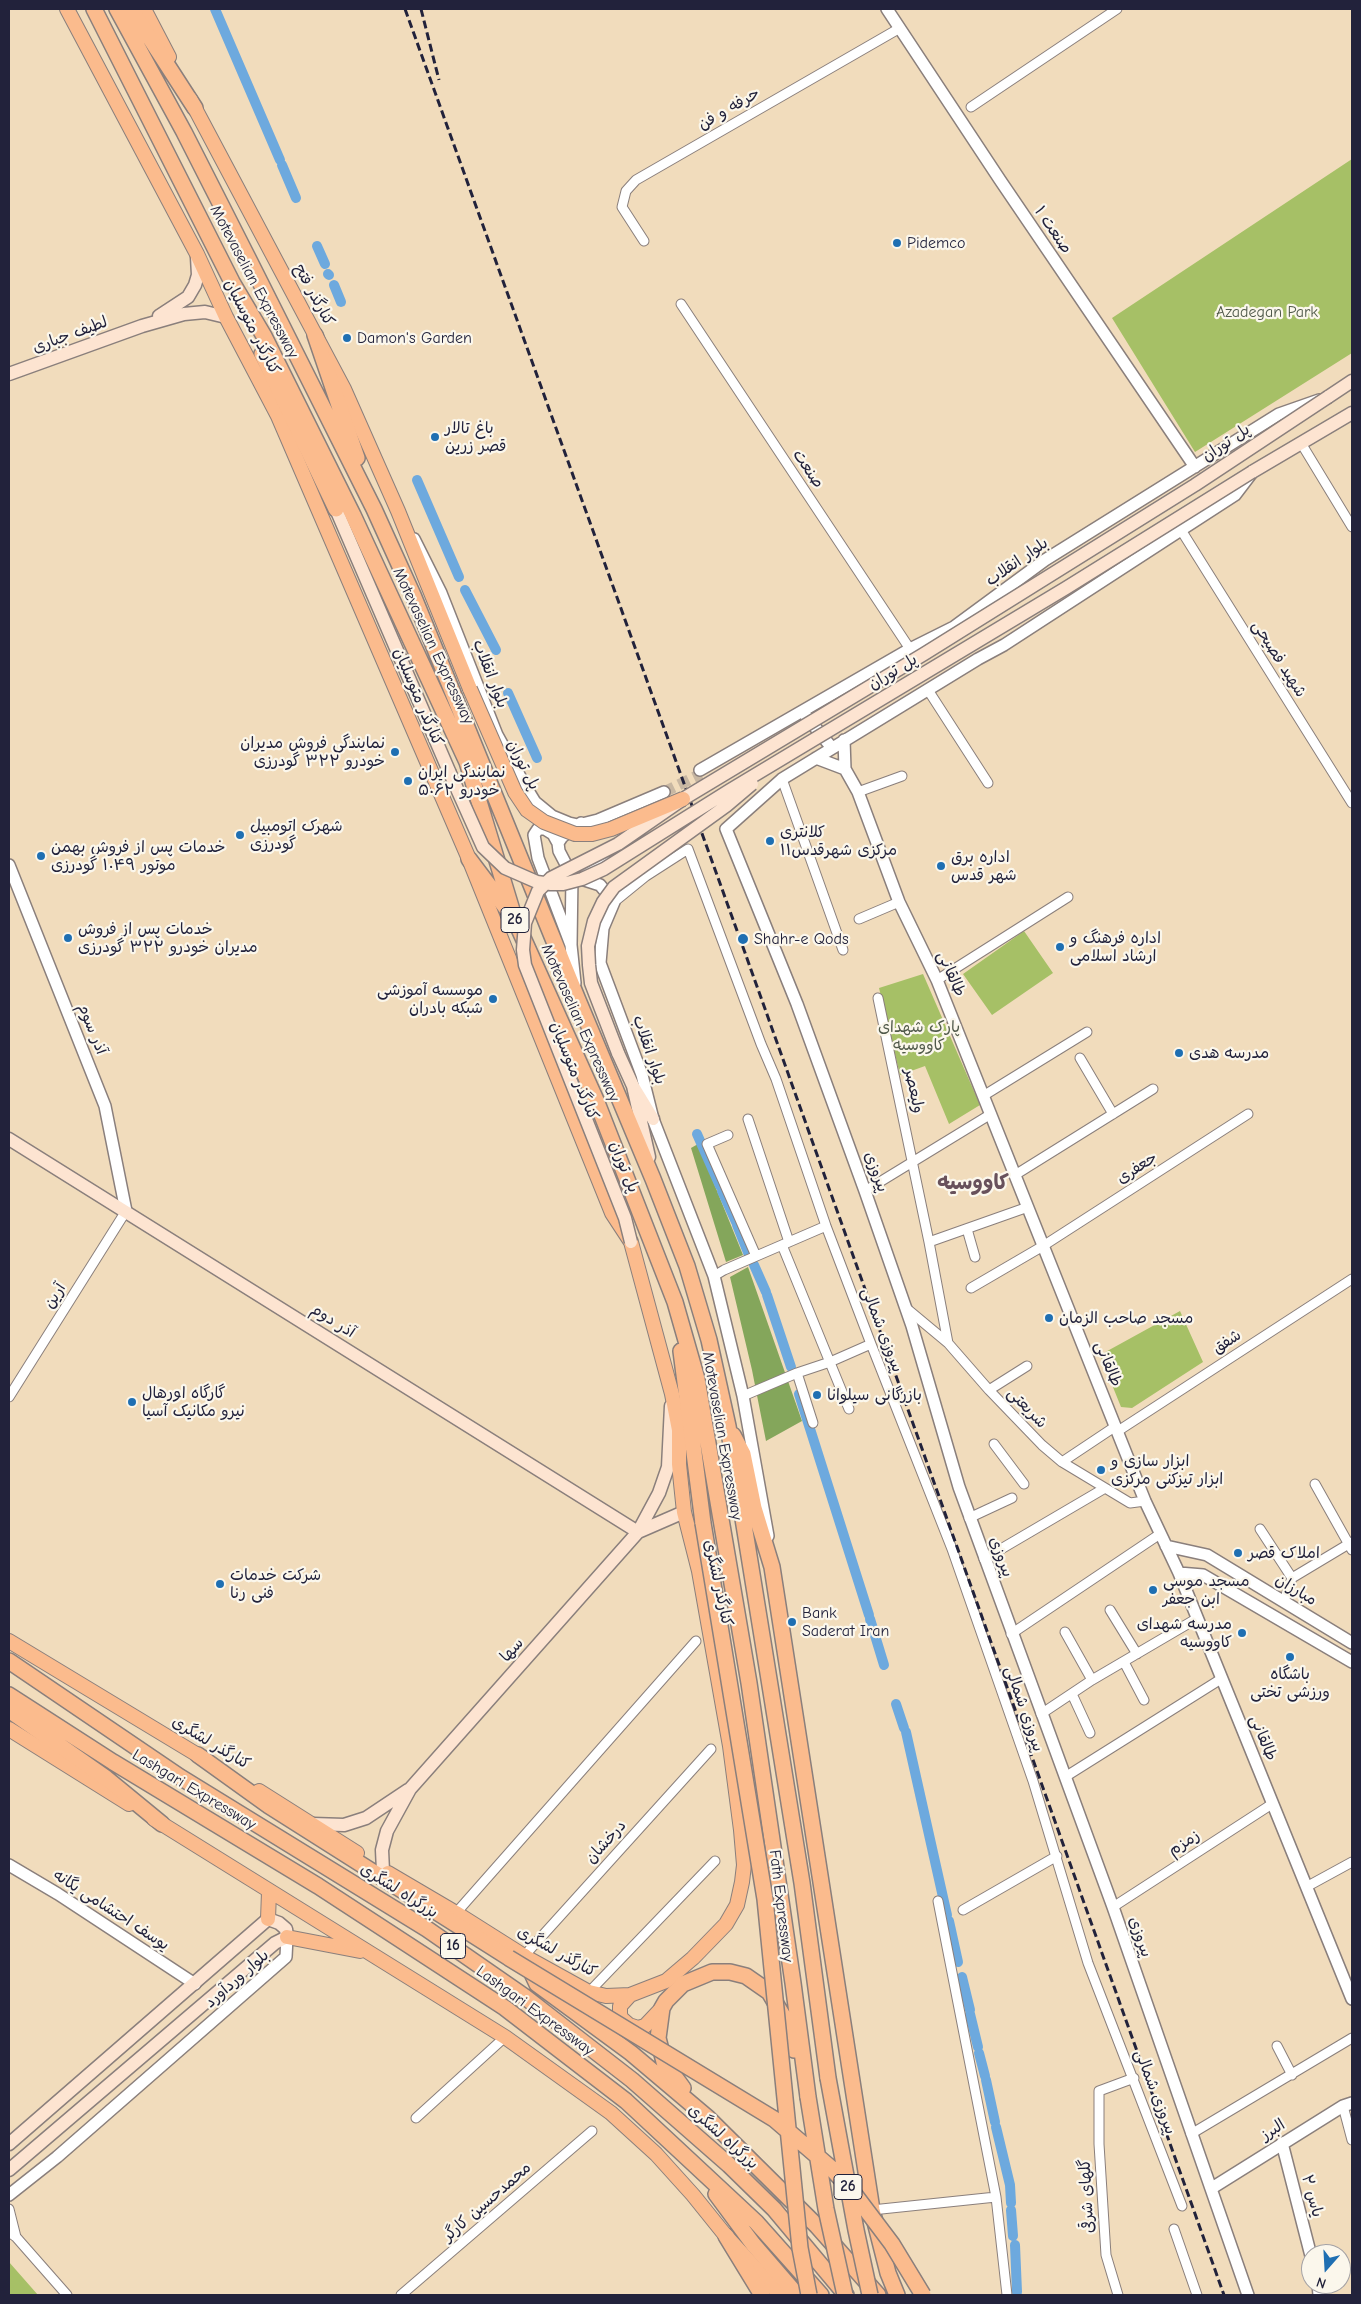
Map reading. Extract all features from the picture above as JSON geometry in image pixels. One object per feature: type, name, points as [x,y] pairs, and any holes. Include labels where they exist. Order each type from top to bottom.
[{"type":"highway","name":"Motevaselian Expressway","points":[[94,9],[232,282],[264,336],[353,515],[467,762],[515,920],[596,1100],[675,1302]]},
{"type":"highway","name":"Motevaselian Expressway","points":[[118,9],[184,132],[374,509],[414,595],[578,1000],[654,1179],[693,1285],[709,1340],[728,1426]]},
{"type":"highway","points":[[130,9],[195,108]]},
{"type":"highway","points":[[232,282],[241,312],[336,509]]},
{"type":"highway","points":[[315,335],[374,509]]},
{"type":"highway","points":[[470,859],[515,920]]},
{"type":"highway","name":"Fath Expressway","points":[[675,1302],[703,1522],[765,1899],[799,2239],[809,2295]]},
{"type":"highway","name":"26","points":[[675,1302],[697,1379],[749,1683],[808,2097],[826,2209],[845,2295]]},
{"type":"highway","points":[[728,1426],[743,1454],[754,1508],[772,1567],[872,2210],[888,2273],[897,2295]]},
{"type":"highway","name":"26","points":[[728,1426],[802,1883],[828,2078],[870,2295]]},
{"type":"highway","name":"بزرگراه لشگری","points":[[9,1661],[180,1777],[427,1929],[533,2002],[632,2080],[729,2164],[774,2209],[845,2295]]},
{"type":"highway","name":"Lashgari Expressway","points":[[9,1695],[113,1762],[318,1886],[505,2008],[626,2101],[691,2160],[756,2222],[821,2295]]},
{"type":"highway","points":[[9,1710],[106,1778],[162,1824]]},
{"type":"highway","points":[[198,1755],[277,1811],[516,1957],[774,2119],[832,2168],[852,2191],[892,2244],[923,2295]]},
{"type":"highway","points":[[516,1957],[537,1984],[631,2053],[708,2118],[817,2226],[878,2295]]},
{"type":"highway","points":[[708,2118],[669,2071],[664,2062],[658,2038],[662,2008],[666,2001],[683,1984],[712,1972],[730,1972],[746,1976],[769,1992],[786,2021],[808,2097]]},
{"type":"highway","points":[[691,2160],[753,2244],[798,2295]]},
{"type":"highway","points":[[726,2236],[758,2292]]},
{"type":"main road","name":"کنارگذر متوسلیان","points":[[67,9],[197,254],[226,317],[278,416],[470,859],[612,1213],[631,1242],[672,1394],[679,1430],[679,1464],[684,1512]]},
{"type":"main road","name":"کنارگذر فتح","points":[[144,9],[344,389],[398,511],[470,689]]},
{"type":"main road","points":[[142,326],[177,306],[188,297],[198,275],[197,254]]},
{"type":"main road","points":[[142,326],[205,312],[226,317]]},
{"type":"main road","name":"لطیف جباری","points":[[9,374],[142,326]]},
{"type":"main road","name":"بلوار انقلاب","points":[[1328,397],[1352,381]]},
{"type":"main road","name":"پل توران","points":[[631,1242],[625,1218],[525,965],[523,950],[525,923],[538,891],[551,878],[618,844],[684,799],[924,654],[1195,485],[1328,397]]},
{"type":"main road","points":[[1252,472],[1352,413]]},
{"type":"main road","name":"پل توران","points":[[336,509],[483,847],[505,868],[517,875],[537,882],[563,884],[582,879],[604,868],[1252,472]]},
{"type":"main road","name":"پل توران","points":[[470,689],[515,792],[528,810],[544,822],[575,834],[592,834],[611,829],[684,799]]},
{"type":"main road","points":[[653,1119],[633,1086],[591,983],[588,946],[591,931],[603,902],[614,887],[726,806],[777,763]]},
{"type":"main road","points":[[633,1086],[654,1179]]},
{"type":"main road","name":"آذر دوم","points":[[9,1139],[638,1532]]},
{"type":"main road","name":"سها","points":[[410,1789],[638,1532],[659,1494],[668,1467],[672,1394]]},
{"type":"main road","points":[[679,1430],[703,1522]]},
{"type":"main road","name":"سها","points":[[638,1532],[684,1512]]},
{"type":"main road","name":"کنارگذر لشگری","points":[[9,1640],[313,1824],[383,1871],[456,1913],[516,1957],[590,1992],[606,1996],[630,1995],[666,1981],[717,1936],[737,1904],[744,1865],[730,1746],[699,1571],[684,1512]]},
{"type":"main road","points":[[9,1729],[505,2037],[611,2113],[656,2154],[693,2194],[726,2236],[780,2295]]},
{"type":"main road","points":[[313,1824],[344,1825],[366,1818],[410,1789]]},
{"type":"main road","points":[[383,1871],[382,1850],[387,1831],[410,1789]]},
{"type":"main road","points":[[269,1892],[268,1920],[279,1923],[286,1929],[287,1937],[369,1952]]},
{"type":"main road","name":"بلوار وردآورد","points":[[9,2144],[268,1920]]},
{"type":"main road","name":"بلوار وردآورد","points":[[9,2170],[275,1943],[287,1937]]},
{"type":"main road","points":[[630,1995],[620,2006],[621,2018],[629,2026],[638,2028],[645,2026],[662,2008]]},
{"type":"street","name":"صنعت ۱","points":[[887,9],[1000,180],[1195,467]]},
{"type":"street","points":[[971,107],[1117,9]]},
{"type":"street","name":"حرفه و فن","points":[[644,241],[622,207],[626,191],[636,180],[900,28]]},
{"type":"street","name":"صنعت","points":[[681,304],[910,649]]},
{"type":"street","name":"بلوار انقلاب","points":[[700,772],[805,715],[910,649],[954,627],[1045,560],[1279,414],[1328,397]]},
{"type":"street","points":[[1301,444],[1352,528]]},
{"type":"street","points":[[843,950],[782,779],[1004,645],[1235,495],[1252,472]]},
{"type":"street","name":"بلوار انقلاب","points":[[398,511],[424,555],[497,735],[524,784],[544,810],[562,821],[578,825]]},
{"type":"street","name":"شهید فصیحی","points":[[1181,530],[1352,803]]},
{"type":"street","points":[[954,627],[978,659]]},
{"type":"street","points":[[928,690],[988,783]]},
{"type":"street","points":[[805,715],[832,748]]},
{"type":"street","name":"طالقانی","points":[[844,740],[845,769],[858,792],[899,902],[937,980],[1145,1501],[1179,1573],[1272,1804],[1349,1982],[1352,1999]]},
{"type":"street","points":[[816,758],[845,769]]},
{"type":"street","points":[[858,792],[902,776]]},
{"type":"street","name":"پیروزی","points":[[782,779],[726,829],[797,1004],[865,1191],[906,1308],[969,1518],[1113,1907],[1248,2295]]},
{"type":"street","points":[[558,843],[562,837],[578,825],[664,789]]},
{"type":"street","name":"پیروزی شمالی","points":[[572,876],[679,827],[776,1079],[826,1226],[952,1549],[1033,1781],[1088,1963],[1182,2206]]},
{"type":"street","points":[[571,945],[538,858],[534,835],[538,829],[546,829],[553,834],[558,843],[559,851],[572,876],[571,945],[578,1000]]},
{"type":"street","points":[[572,876],[600,885],[614,902],[646,876],[688,850]]},
{"type":"street","name":"آذر سوم","points":[[9,864],[104,1106],[126,1211]]},
{"type":"street","points":[[937,980],[1068,896]]},
{"type":"street","name":"بلوار انقلاب","points":[[614,902],[603,928],[600,963],[642,1075],[653,1119],[714,1276],[743,1396],[764,1508],[772,1567]]},
{"type":"street","points":[[859,919],[899,902]]},
{"type":"street","name":"ولیعصر","points":[[878,998],[948,1343]]},
{"type":"street","points":[[983,1096],[1087,1032]]},
{"type":"street","points":[[1080,1058],[1113,1114]]},
{"type":"street","points":[[1015,1175],[1153,1089]]},
{"type":"street","points":[[865,1191],[991,1114]]},
{"type":"street","name":"جعفری","points":[[971,1288],[1043,1246],[1248,1114]]},
{"type":"street","points":[[748,1119],[785,1244],[849,1409]]},
{"type":"street","points":[[728,1135],[707,1144],[756,1256]]},
{"type":"street","points":[[929,1242],[1028,1207]]},
{"type":"street","name":"آرین","points":[[9,1397],[126,1211]]},
{"type":"street","points":[[714,1276],[826,1226]]},
{"type":"street","points":[[967,1229],[975,1257]]},
{"type":"street","name":"شفق","points":[[1062,1462],[1352,1279]]},
{"type":"street","name":"شریعتی","points":[[906,1308],[948,1343],[989,1390],[1042,1445],[1062,1462],[1130,1503],[1145,1501]]},
{"type":"street","points":[[743,1396],[871,1344]]},
{"type":"street","points":[[989,1390],[1027,1366]]},
{"type":"street","points":[[797,1373],[814,1424]]},
{"type":"street","points":[[994,1444],[1024,1484]]},
{"type":"street","points":[[1284,1601],[1292,1578],[1351,1546],[1315,1484]]},
{"type":"street","points":[[984,1560],[1105,1488]]},
{"type":"street","points":[[969,1518],[1012,1498]]},
{"type":"street","points":[[1260,1529],[1292,1578]]},
{"type":"street","points":[[1011,1634],[1160,1534]]},
{"type":"street","name":"مبارزان","points":[[1166,1546],[1207,1555],[1352,1643]]},
{"type":"street","points":[[1203,1575],[1207,1555]]},
{"type":"street","name":"مبارزان","points":[[1179,1573],[1203,1575],[1352,1662]]},
{"type":"street","points":[[1110,1610],[1137,1654]]},
{"type":"street","points":[[1041,1714],[1092,1680],[1196,1619]]},
{"type":"street","points":[[1065,1632],[1092,1680]]},
{"type":"street","points":[[456,1913],[696,1642]]},
{"type":"street","points":[[1124,1662],[1144,1700]]},
{"type":"street","points":[[1065,1777],[1221,1679]]},
{"type":"street","points":[[1072,1694],[1090,1733]]},
{"type":"street","name":"درخشان","points":[[516,1957],[711,1749]]},
{"type":"street","name":"زمزم","points":[[1113,1907],[1272,1804]]},
{"type":"street","points":[[963,1910],[1057,1856]]},
{"type":"street","points":[[590,1992],[715,1861]]},
{"type":"street","points":[[1308,1886],[1352,1862]]},
{"type":"street","name":"یوسف احتشامی یگانه","points":[[9,1865],[58,1894],[195,1984]]},
{"type":"street","points":[[938,1901],[996,2197],[1007,2295]]},
{"type":"street","name":"بلوار وردآورد","points":[[11,2194],[57,2157],[286,1958],[287,1937]]},
{"type":"street","points":[[416,2118],[505,2037]]},
{"type":"street","points":[[1191,2134],[1352,2038]]},
{"type":"street","points":[[1277,2046],[1292,2075]]},
{"type":"street","name":"گلهای شرقی","points":[[1118,2295],[1106,2255],[1099,2093],[1100,2089],[1134,2078]]},
{"type":"street","points":[[1348,2105],[1352,2140]]},
{"type":"street","name":"البرز","points":[[1212,2188],[1282,2143],[1348,2105]]},
{"type":"street","name":"محمدحسین کارگر","points":[[402,2295],[592,2131]]},
{"type":"street","name":"یاس ۲","points":[[1282,2143],[1308,2244]]},
{"type":"street","points":[[11,2194],[9,2207],[12,2234],[67,2295]]},
{"type":"street","points":[[872,2210],[996,2197]]},
{"type":"street","points":[[1174,2229],[1197,2295]]},
{"type":"green space","name":"Azadegan Park","points":[[1352,159],[1352,353],[1195,452],[1112,318]]},
{"type":"green space","points":[[1024,931],[1053,973],[992,1015],[963,974]]},
{"type":"green space","name":"پارک شهدای کاووسیه","points":[[923,974],[980,1105],[949,1124],[925,1066],[900,1075],[879,988]]},
{"type":"green space","points":[[698,1144],[743,1255],[726,1262],[691,1148]]},
{"type":"green space","points":[[748,1267],[802,1421],[766,1441],[752,1370],[730,1277]]},
{"type":"green space","points":[[1180,1311],[1203,1362],[1132,1408],[1121,1407],[1100,1355]]},
{"type":"green space","points":[[9,2262],[38,2295],[9,2295]]},
{"type":"waterway","points":[[215,9],[280,160]]},
{"type":"waterway","points":[[282,165],[296,198]]},
{"type":"waterway","points":[[317,246],[325,264]]},
{"type":"waterway","points":[[334,285],[341,302]]},
{"type":"waterway","points":[[417,480],[459,577]]},
{"type":"waterway","points":[[465,590],[496,650]]},
{"type":"waterway","points":[[508,693],[537,758]]},
{"type":"waterway","points":[[697,1134],[720,1186]]},
{"type":"waterway","points":[[722,1191],[736,1222]]},
{"type":"waterway","points":[[737,1225],[749,1255]]},
{"type":"waterway","points":[[754,1265],[766,1292]]},
{"type":"waterway","points":[[767,1295],[791,1367]]},
{"type":"waterway","points":[[799,1394],[869,1615]]},
{"type":"waterway","points":[[870,1619],[884,1665]]},
{"type":"waterway","points":[[896,1704],[904,1728]]},
{"type":"waterway","points":[[906,1732],[947,1915]]},
{"type":"waterway","points":[[949,1921],[958,1962]]},
{"type":"waterway","points":[[962,1977],[970,2010]]},
{"type":"waterway","points":[[970,2014],[978,2047]]},
{"type":"waterway","points":[[979,2053],[985,2076]]},
{"type":"waterway","points":[[986,2080],[995,2122]]},
{"type":"waterway","points":[[996,2127],[1010,2185],[1011,2203]]},
{"type":"waterway","points":[[1011,2210],[1013,2236]]},
{"type":"waterway","points":[[1015,2245],[1017,2292]]},
{"type":"tunnel","points":[[664,792],[701,774]]},
{"type":"railway","points":[[405,9],[744,950],[1224,2295]]},
{"type":"railway","points":[[421,9],[439,80]]},
{"type":"place","name":"Pidemco","points":[[897,243]]},
{"type":"place","name":"Damon's Garden","points":[[347,338]]},
{"type":"place","name":"باغ تالار قصر زرین","points":[[435,437]]},
{"type":"place","name":"نمایندگی فروش مدیران خودرو ۳۲۲ گودرزی","points":[[395,752]]},
{"type":"place","name":"نمایندگی ایران خودرو ۵۰۶۲","points":[[408,781]]},
{"type":"place","name":"شهرک اتومبیل گودرزی","points":[[240,835]]},
{"type":"place","name":"کلانتری ۱۱مرکزی شهرقدس","points":[[770,841]]},
{"type":"place","name":"خدمات پس از فروش بهمن موتور ۱۰۴۹ گودرزی","points":[[41,856]]},
{"type":"place","name":"اداره برق شهر قدس","points":[[941,866]]},
{"type":"place","name":"خدمات پس از فروش مدیران خودرو ۳۲۲ گودرزی","points":[[68,938]]},
{"type":"place","name":"Shahr-e Qods","points":[[743,939]]},
{"type":"place","name":"اداره فرهنگ و ارشاد اسلامی","points":[[1060,947]]},
{"type":"place","name":"موسسه آموزشی شبکه بادران","points":[[493,999]]},
{"type":"place","name":"مدرسه هدی","points":[[1179,1053]]},
{"type":"place","name":"مسجد صاحب الزمان","points":[[1049,1318]]},
{"type":"place","name":"بازرگانی سیلوانا","points":[[817,1395]]},
{"type":"place","name":"گارگاه اورهال نیرو مکانیک آسیا","points":[[132,1402]]},
{"type":"place","name":"ابزار سازی و ابزار تیزکنی مرکزی","points":[[1101,1470]]},
{"type":"place","name":"املاک قصر","points":[[1238,1553]]},
{"type":"place","name":"شرکت خدمات فنی رنا","points":[[220,1584]]},
{"type":"place","name":"مسجد موسی ابن جعفر","points":[[1153,1590]]},
{"type":"place","name":"Bank Saderat Iran","points":[[792,1622]]},
{"type":"place","name":"مدرسه شهدای کاووسیه","points":[[1242,1633]]},
{"type":"place","name":"باشگاه ورزشی تختی","points":[[1290,1657]]},
{"type":"district","name":"کاووسیه","points":[[973,1183]]}]
